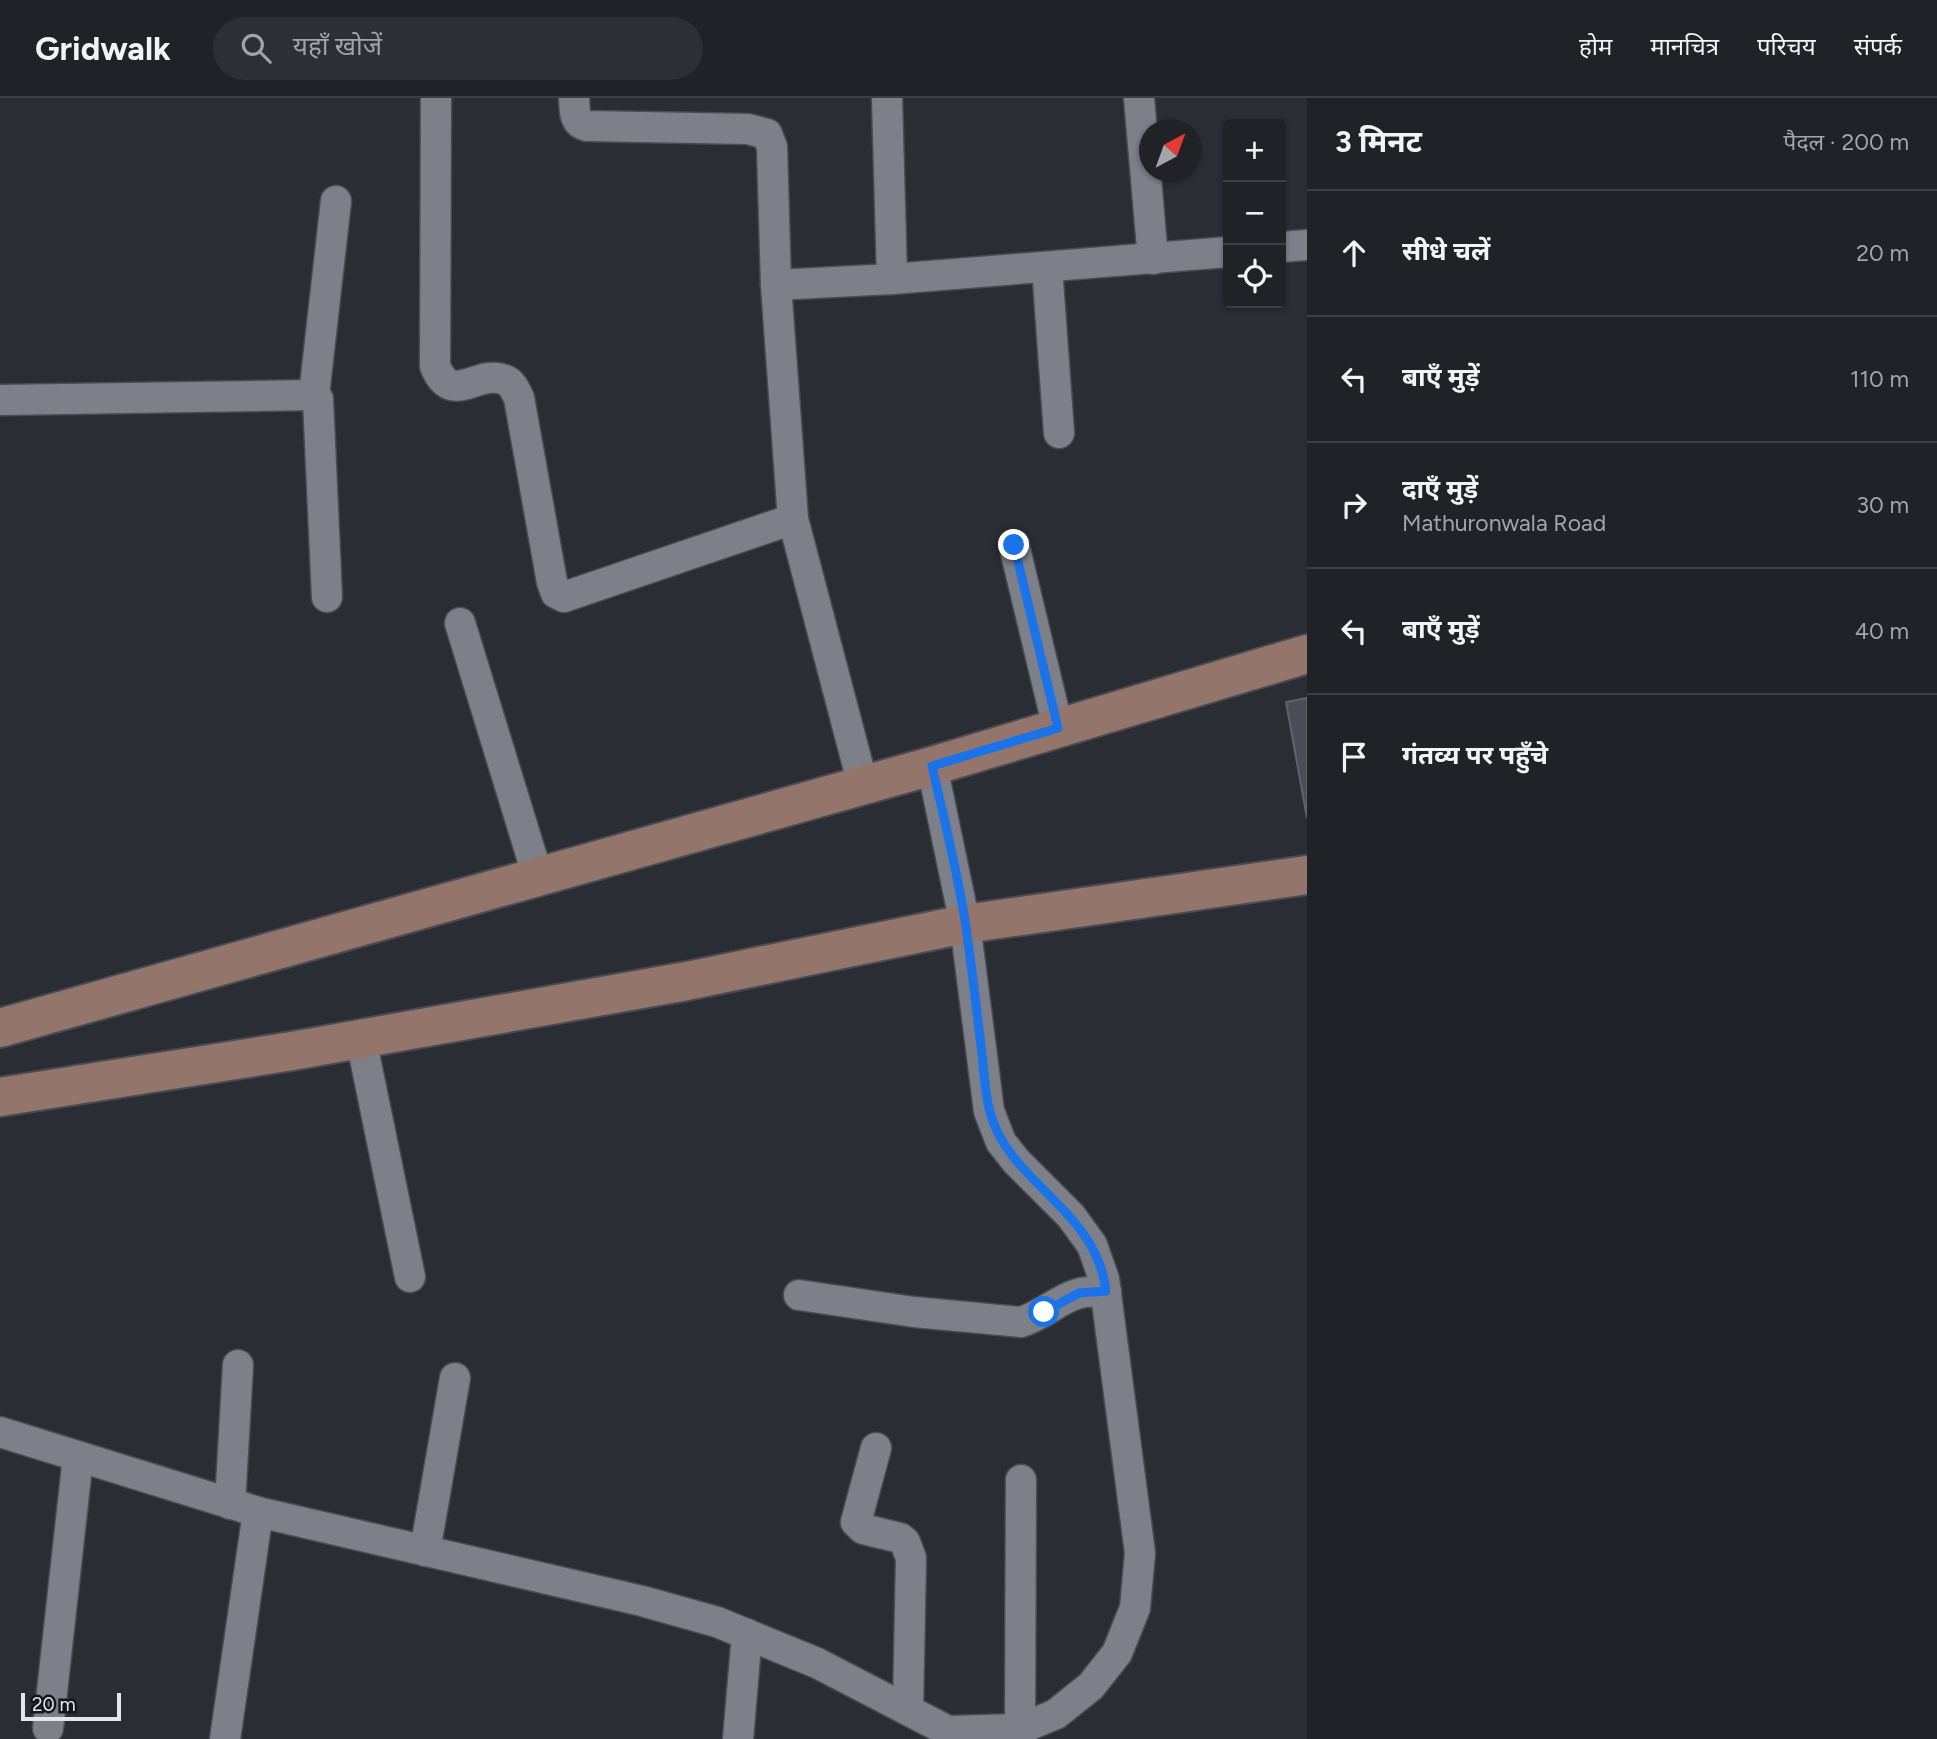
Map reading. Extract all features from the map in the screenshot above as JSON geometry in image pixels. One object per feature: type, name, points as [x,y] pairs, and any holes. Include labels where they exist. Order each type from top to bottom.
[{"type":"street","points":[[436,98],[435,366],[440,378],[449,385],[492,379],[505,380],[513,386],[519,398],[556,593],[565,597],[576,595],[793,519]]},
{"type":"street","points":[[574,98],[576,120],[580,125],[748,129],[767,134],[772,147],[776,285],[793,519],[863,785]]},
{"type":"street","points":[[887,98],[892,279]]},
{"type":"street","points":[[1139,98],[1153,259]]},
{"type":"street","points":[[314,395],[335,201]]},
{"type":"street","points":[[1286,246],[1307,244]]},
{"type":"street","points":[[776,285],[892,279],[1223,252]]},
{"type":"street","points":[[1047,267],[1059,433]]},
{"type":"street","points":[[0,400],[314,395],[318,399],[327,597]]},
{"type":"street","points":[[1014,545],[1058,728]]},
{"type":"street","points":[[460,623],[538,877]]},
{"type":"street","points":[[0,1028],[932,766],[1307,654]]},
{"type":"street","points":[[0,1432],[258,1512],[642,1601],[718,1622],[817,1663],[908,1710],[949,1735],[1020,1729],[1056,1714],[1091,1686],[1117,1653],[1135,1608],[1140,1553],[1106,1291],[1092,1245],[1070,1216],[1001,1142],[989,1111],[965,924],[932,766]]},
{"type":"street","points":[[0,1097],[361,1039],[687,981],[965,924],[1307,875]]},
{"type":"street","points":[[361,1039],[410,1277]]},
{"type":"street","points":[[799,1295],[914,1312],[1021,1322],[1035,1318],[1057,1303],[1079,1293],[1106,1291]]},
{"type":"street","points":[[230,1504],[238,1365]]},
{"type":"street","points":[[425,1551],[455,1378]]},
{"type":"street","points":[[876,1448],[856,1522],[863,1528],[900,1538],[905,1542],[911,1558],[908,1710]]},
{"type":"street","points":[[48,1728],[78,1457]]},
{"type":"street","points":[[1020,1729],[1021,1480]]},
{"type":"street","points":[[225,1739],[258,1512]]},
{"type":"street","points":[[737,1739],[747,1634]]},
{"type":"building","points":[[1307,698],[1307,818],[1286,702]]},
{"type":"route","points":[[1014,545],[1058,728],[932,766],[965,924],[989,1111],[1001,1142],[1070,1216],[1092,1245],[1104,1279],[1106,1291],[1079,1293],[1044,1312]]}]
